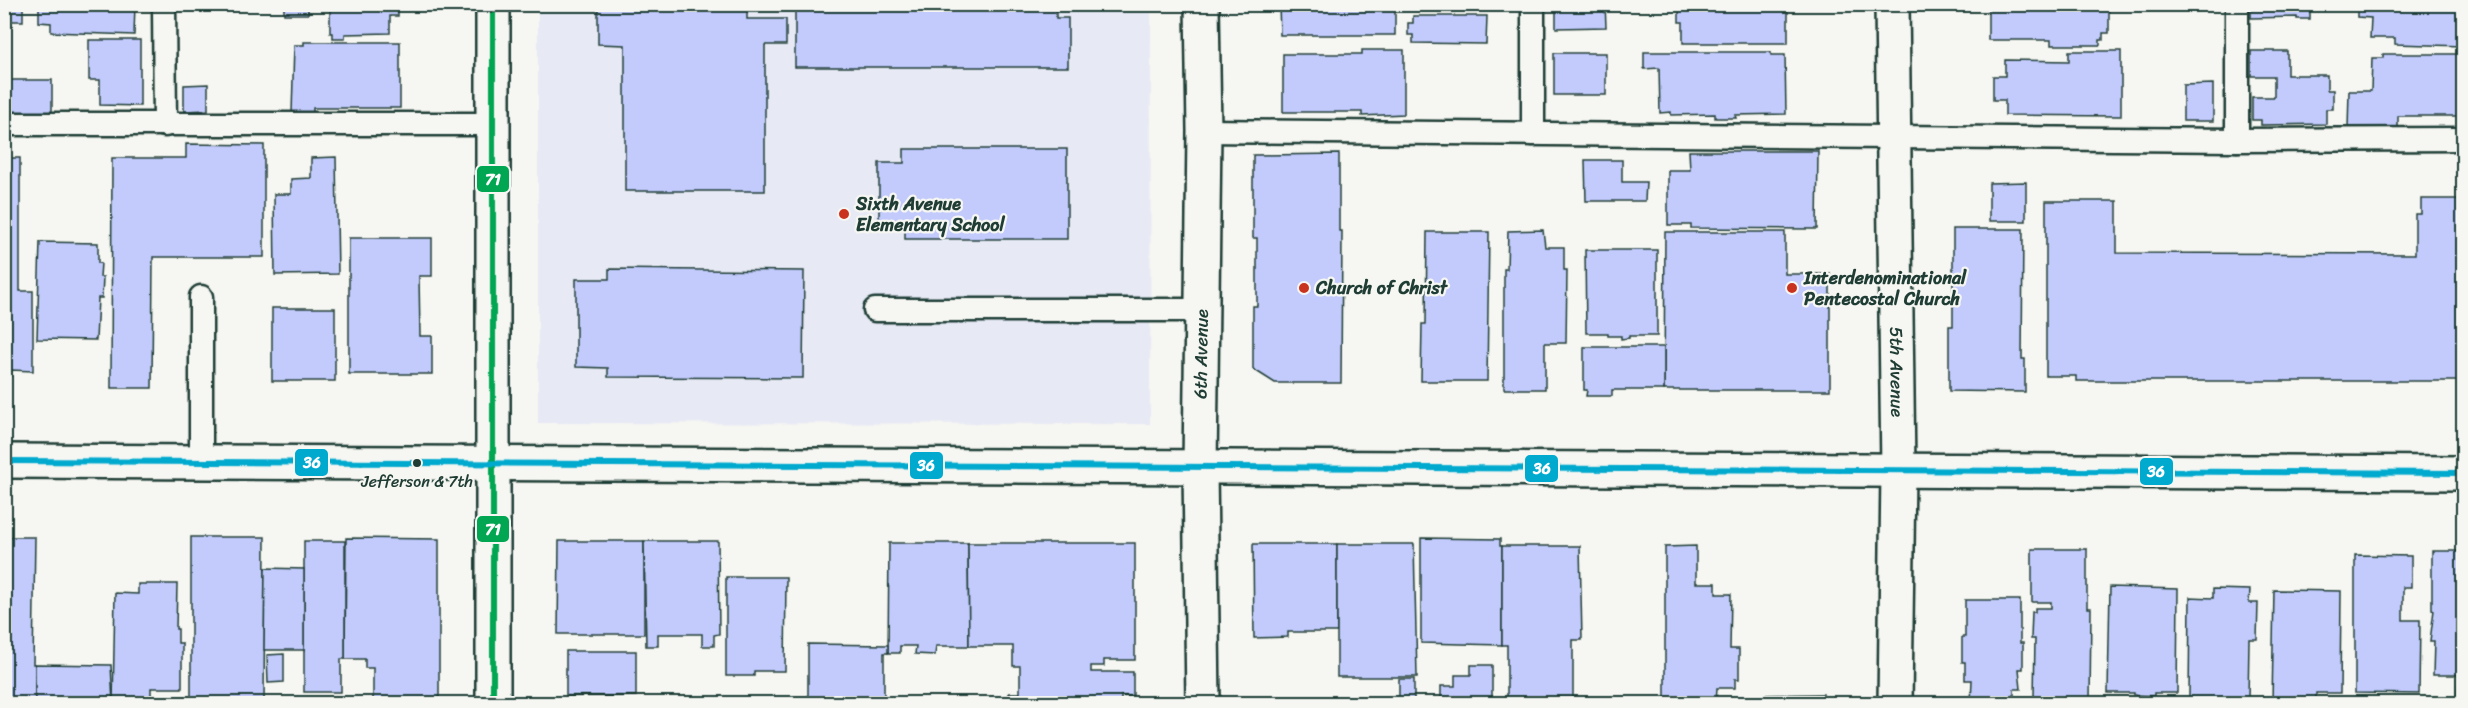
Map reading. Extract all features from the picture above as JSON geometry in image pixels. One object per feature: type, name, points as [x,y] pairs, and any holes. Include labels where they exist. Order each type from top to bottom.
[{"type":"main road","points":[[493,4],[493,704]]},
{"type":"main road","name":"6th Avenue","points":[[1202,4],[1204,131],[1200,468],[1203,704]]},
{"type":"main road","name":"5th Avenue","points":[[1892,4],[1898,471],[1895,704]]},
{"type":"main road","points":[[4,461],[2463,473]]},
{"type":"lane","points":[[164,4],[165,125]]},
{"type":"lane","points":[[1533,4],[1533,134]]},
{"type":"lane","points":[[2237,4],[2237,140]]},
{"type":"lane","points":[[4,124],[493,124]]},
{"type":"lane","points":[[1204,131],[2237,140],[2463,139]]},
{"type":"lane","points":[[201,297],[201,462]]},
{"type":"lane","points":[[875,310],[1202,310]]},
{"type":"shaded area","name":"Sixth Avenue Elementary School","points":[[538,5],[1151,5],[1150,424],[538,423]]},
{"type":"building","points":[[4,4],[23,4],[23,21],[4,21]]},
{"type":"building","points":[[39,4],[135,4],[134,35],[51,32],[51,23],[39,22]]},
{"type":"building","points":[[284,4],[308,4],[308,14],[284,14]]},
{"type":"building","points":[[330,4],[398,4],[398,16],[390,16],[390,33],[345,34],[345,38],[333,38],[333,33],[330,33]]},
{"type":"building","points":[[598,4],[747,4],[747,19],[786,19],[786,45],[765,45],[765,191],[625,191],[625,45],[598,44]]},
{"type":"building","points":[[795,4],[1056,4],[1056,18],[1068,18],[1068,67],[795,67]]},
{"type":"building","points":[[1279,4],[1395,4],[1395,35],[1280,35]]},
{"type":"building","points":[[1556,4],[1605,4],[1606,27],[1556,28]]},
{"type":"building","points":[[1679,4],[1788,4],[1788,43],[1683,43],[1683,22],[1679,22]]},
{"type":"building","points":[[1988,4],[2099,4],[2099,9],[2109,9],[2109,33],[2103,33],[2100,45],[2051,45],[2051,40],[1988,40]]},
{"type":"building","points":[[2251,4],[2310,4],[2310,19],[2251,18]]},
{"type":"building","points":[[2357,4],[2464,4],[2464,46],[2395,44],[2395,38],[2370,38],[2371,18],[2357,17]]},
{"type":"building","points":[[1413,16],[1487,16],[1486,44],[1413,43],[1413,35],[1408,35],[1408,23],[1413,23]]},
{"type":"building","points":[[89,40],[140,40],[140,106],[100,105],[100,80],[89,80]]},
{"type":"building","points":[[304,42],[400,42],[400,108],[313,108],[313,113],[292,113],[294,45],[304,45]]},
{"type":"building","points":[[1362,50],[1404,50],[1404,114],[1362,116],[1362,112],[1283,112],[1283,54],[1362,54]]},
{"type":"building","points":[[2069,51],[2121,51],[2121,116],[2005,115],[2005,100],[1993,100],[1993,76],[2005,76],[2005,60],[2069,61]]},
{"type":"building","points":[[2251,51],[2287,51],[2287,75],[2327,75],[2327,90],[2333,90],[2333,109],[2326,109],[2326,124],[2261,125],[2261,120],[2252,120],[2252,97],[2274,97],[2274,76],[2251,76]]},
{"type":"building","points":[[1644,52],[1771,52],[1771,55],[1785,55],[1786,114],[1735,115],[1736,118],[1715,118],[1715,114],[1660,113],[1659,68],[1644,69]]},
{"type":"building","points":[[1554,53],[1606,53],[1606,95],[1554,95]]},
{"type":"building","points":[[2383,54],[2464,54],[2464,116],[2398,116],[2398,129],[2348,129],[2349,91],[2371,91],[2372,58],[2383,58]]},
{"type":"building","points":[[4,80],[52,80],[52,115],[4,113]]},
{"type":"building","points":[[208,84],[208,110],[184,111],[184,85]]},
{"type":"building","points":[[2213,84],[2213,121],[2183,121],[2183,85]]},
{"type":"building","points":[[186,144],[264,145],[264,257],[153,257],[152,388],[111,388],[112,158],[186,158]]},
{"type":"building","points":[[904,149],[1067,149],[1067,239],[905,239],[905,228],[879,228],[879,163],[904,163]]},
{"type":"building","points":[[1689,151],[1818,151],[1817,229],[1691,228],[1691,225],[1668,225],[1668,170],[1690,170]]},
{"type":"building","points":[[1339,154],[1339,231],[1342,231],[1341,383],[1275,383],[1253,369],[1253,306],[1257,306],[1257,238],[1253,238],[1253,155]]},
{"type":"building","points":[[336,157],[338,274],[275,275],[274,194],[291,194],[291,179],[311,178],[311,158]]},
{"type":"building","points":[[10,158],[20,158],[20,291],[33,291],[33,371],[11,370],[11,376],[4,376],[4,165],[10,165]]},
{"type":"building","points":[[1585,160],[1622,160],[1622,182],[1646,182],[1645,201],[1586,201]]},
{"type":"building","points":[[2026,182],[2026,221],[1989,221],[1989,183]]},
{"type":"building","points":[[2421,199],[2464,199],[2464,381],[2076,381],[2076,376],[2046,376],[2046,201],[2117,201],[2117,253],[2415,254],[2415,214],[2421,214]]},
{"type":"building","points":[[1953,229],[2023,229],[2022,359],[2025,359],[2025,392],[1949,391],[1949,326],[1953,326]]},
{"type":"building","points":[[1543,230],[1545,247],[1564,247],[1564,270],[1567,270],[1566,343],[1545,343],[1545,389],[1504,389],[1504,269],[1507,269],[1508,231]]},
{"type":"building","points":[[1427,232],[1489,232],[1487,381],[1421,381],[1422,324],[1426,324]]},
{"type":"building","points":[[1665,232],[1785,232],[1785,274],[1830,274],[1830,390],[1664,390]]},
{"type":"building","points":[[349,238],[432,238],[432,276],[419,276],[420,336],[432,336],[432,374],[349,374]]},
{"type":"building","points":[[40,242],[98,243],[98,263],[101,263],[100,277],[103,277],[102,298],[98,298],[96,340],[37,339]]},
{"type":"building","points":[[1585,250],[1657,250],[1657,336],[1629,336],[1629,338],[1621,339],[1621,336],[1608,336],[1608,333],[1586,333]]},
{"type":"building","points":[[609,269],[804,271],[803,378],[608,377],[608,368],[576,367],[576,279],[609,279]]},
{"type":"building","points":[[272,308],[335,308],[335,381],[272,381]]},
{"type":"building","points":[[1584,347],[1664,347],[1664,390],[1612,390],[1612,396],[1586,396]]},
{"type":"building","points":[[4,537],[35,537],[33,664],[35,664],[35,704],[4,704]]},
{"type":"building","points":[[191,537],[265,537],[264,704],[191,704]]},
{"type":"building","points":[[346,538],[439,539],[439,704],[373,704],[373,668],[365,668],[365,659],[345,659]]},
{"type":"building","points":[[1421,538],[1500,539],[1500,546],[1502,546],[1502,645],[1421,643]]},
{"type":"building","points":[[304,541],[345,541],[345,659],[341,659],[341,692],[304,692]]},
{"type":"building","points":[[559,541],[644,541],[644,634],[558,634]]},
{"type":"building","points":[[644,541],[718,541],[719,634],[714,635],[714,646],[702,646],[702,634],[658,634],[658,646],[646,646]]},
{"type":"building","points":[[889,543],[968,543],[969,646],[936,646],[935,655],[915,654],[916,646],[900,646],[900,653],[888,653]]},
{"type":"building","points":[[968,543],[1135,543],[1135,660],[1104,660],[1104,666],[1091,666],[1091,672],[1133,672],[1133,696],[1121,696],[1121,704],[1009,704],[1009,693],[1020,693],[1020,666],[1013,666],[1013,646],[969,646]]},
{"type":"building","points":[[1253,544],[1337,544],[1337,632],[1288,632],[1288,637],[1254,638]]},
{"type":"building","points":[[1337,544],[1414,544],[1417,677],[1337,677]]},
{"type":"building","points":[[1502,546],[1580,546],[1582,640],[1573,640],[1573,698],[1507,697],[1507,645],[1502,645]]},
{"type":"building","points":[[1696,546],[1696,583],[1716,583],[1716,594],[1731,594],[1730,649],[1739,649],[1739,679],[1735,679],[1735,688],[1717,688],[1716,702],[1665,700],[1665,547]]},
{"type":"building","points":[[2032,549],[2087,549],[2087,608],[2091,608],[2090,702],[2049,702],[2049,697],[2034,697],[2035,639],[2031,639],[2032,612],[2035,612],[2035,608],[2051,608],[2051,602],[2032,602]]},
{"type":"building","points":[[2432,551],[2462,551],[2464,704],[2457,704],[2458,675],[2433,675],[2434,641],[2430,641],[2434,610],[2432,609]]},
{"type":"building","points":[[2355,555],[2411,556],[2411,587],[2403,587],[2403,620],[2420,620],[2419,694],[2355,693]]},
{"type":"building","points":[[265,568],[304,569],[304,650],[264,650]]},
{"type":"building","points":[[726,577],[786,577],[785,671],[754,671],[754,676],[726,676]]},
{"type":"building","points":[[138,584],[177,584],[176,629],[178,629],[178,643],[182,643],[182,688],[151,688],[151,698],[134,698],[134,704],[113,704],[115,593],[138,594]]},
{"type":"building","points":[[2110,587],[2178,589],[2177,693],[2154,693],[2154,696],[2108,693]]},
{"type":"building","points":[[2213,589],[2250,590],[2249,603],[2258,603],[2257,639],[2249,639],[2248,700],[2189,698],[2190,597],[2213,598]]},
{"type":"building","points":[[2274,590],[2341,591],[2340,693],[2316,693],[2316,704],[2272,704]]},
{"type":"building","points":[[1965,600],[2020,600],[2020,643],[2023,643],[2023,669],[2019,669],[2021,689],[2014,689],[2014,704],[1971,704],[1972,680],[1965,680],[1965,662],[1962,662]]},
{"type":"building","points":[[808,644],[888,645],[888,653],[884,653],[884,704],[808,704]]},
{"type":"building","points":[[566,651],[636,651],[636,696],[566,696]]},
{"type":"building","points":[[284,654],[284,682],[268,683],[267,655]]},
{"type":"building","points":[[35,664],[111,665],[113,704],[35,704]]},
{"type":"building","points":[[1471,665],[1492,665],[1492,704],[1441,704],[1441,686],[1455,686],[1455,675],[1471,675]]},
{"type":"building","points":[[1399,679],[1414,679],[1414,704],[1399,704]]},
{"type":"building","points":[[1823,694],[1823,704],[1747,704],[1747,695]]},
{"type":"transit line","name":"71","points":[[493,4],[493,704]]},
{"type":"transit line","name":"36","points":[[4,461],[2464,473]]},
{"type":"place","name":"Sixth Avenue Elementary School","points":[[844,214]]},
{"type":"place","name":"Church of Christ","points":[[1304,288]]},
{"type":"place","name":"Interdenominational Pentecostal Church","points":[[1792,288]]},
{"type":"place","name":"Jefferson & 7th","points":[[417,463]]}]
